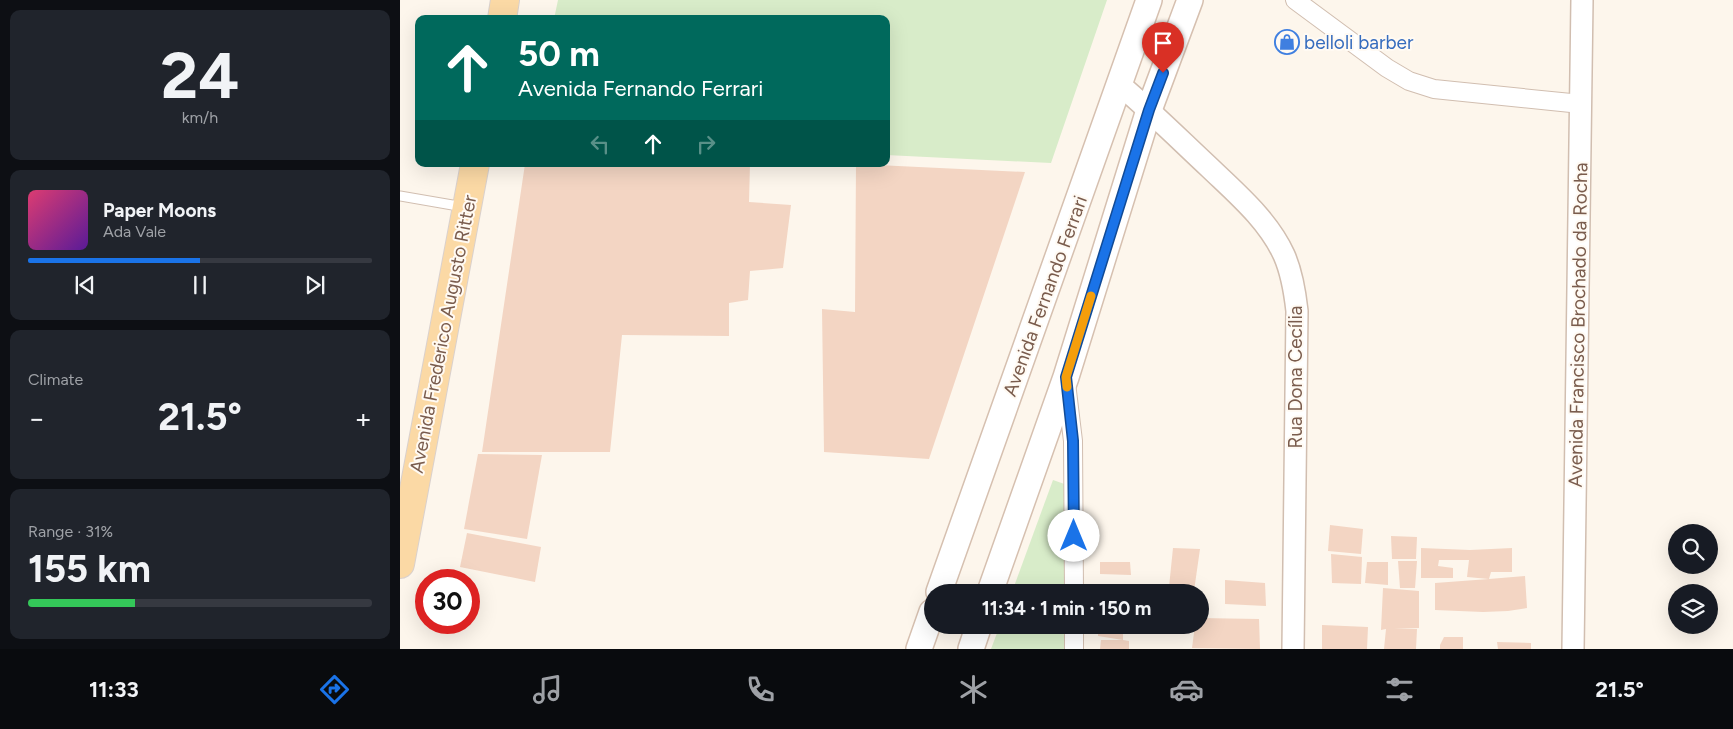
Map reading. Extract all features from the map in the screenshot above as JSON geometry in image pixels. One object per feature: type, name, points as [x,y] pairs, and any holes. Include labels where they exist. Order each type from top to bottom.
[{"type":"main road","points":[[503,15],[505,0]]},
{"type":"main road","name":"Avenida Fernando Ferrari","points":[[942,584],[1149,0]]},
{"type":"main road","name":"Avenida Fernando Ferrari","points":[[993,584],[1066,377],[1149,110],[1190,0]]},
{"type":"main road","name":"Avenida Frederico Augusto Ritter","points":[[400,564],[474,167]]},
{"type":"main road","points":[[919,649],[924,634]]},
{"type":"main road","points":[[970,649],[976,634]]},
{"type":"street","points":[[1295,0],[1387,68],[1409,81],[1434,89],[1581,104]]},
{"type":"street","name":"Avenida Francisco Brochado da Rocha","points":[[1573,649],[1582,0]]},
{"type":"street","name":"Rua Dona Cecília","points":[[1120,85],[1149,110],[1250,207],[1269,230],[1284,256],[1293,284],[1298,311],[1292,649]]},
{"type":"street","points":[[1066,377],[1073,441],[1074,584]]},
{"type":"street","points":[[1074,634],[1074,649]]},
{"type":"lane","points":[[400,196],[467,208]]},
{"type":"green space","points":[[558,0],[1107,0],[1051,163],[890,155],[890,15],[555,15]]},
{"type":"green space","points":[[1053,480],[1073,487],[1072,584],[1015,584]]},
{"type":"green space","points":[[997,634],[1071,634],[1071,649],[991,649]]},
{"type":"building","points":[[890,166],[1025,172],[929,459],[824,452],[822,309],[855,312],[856,167]]},
{"type":"building","points":[[525,167],[750,167],[749,202],[791,205],[783,268],[750,271],[748,300],[729,303],[729,336],[622,335],[610,452],[482,452]]},
{"type":"building","points":[[478,454],[542,455],[527,539],[464,529]]},
{"type":"building","points":[[1330,525],[1363,529],[1361,554],[1328,551]]},
{"type":"building","points":[[467,533],[541,547],[535,582],[480,571],[480,569],[460,567]]},
{"type":"building","points":[[1391,536],[1417,537],[1416,559],[1392,559]]},
{"type":"building","points":[[1173,548],[1200,549],[1195,584],[1169,584]]},
{"type":"building","points":[[1421,548],[1470,550],[1512,548],[1512,572],[1491,572],[1489,579],[1467,577],[1469,560],[1439,560],[1438,566],[1453,568],[1453,578],[1421,578]]},
{"type":"building","points":[[1331,554],[1362,557],[1361,584],[1332,583]]},
{"type":"building","points":[[1398,561],[1417,561],[1415,588],[1400,588]]},
{"type":"building","points":[[1100,562],[1130,562],[1131,575],[1100,574]]},
{"type":"building","points":[[1367,562],[1388,562],[1388,585],[1365,583]]},
{"type":"building","points":[[1525,576],[1527,608],[1483,612],[1435,610],[1435,583]]},
{"type":"building","points":[[1225,580],[1265,583],[1266,606],[1225,604]]},
{"type":"building","points":[[1383,588],[1419,591],[1419,628],[1394,629],[1417,629],[1416,649],[1384,649],[1386,629],[1381,630]]},
{"type":"building","points":[[1209,618],[1259,619],[1260,649],[1192,648],[1194,634],[1209,634]]},
{"type":"building","points":[[1322,625],[1368,627],[1367,649],[1322,649]]},
{"type":"building","points":[[1098,634],[1123,634],[1123,640],[1098,636]]},
{"type":"building","points":[[1444,637],[1463,637],[1463,649],[1440,649]]},
{"type":"building","points":[[1101,640],[1129,641],[1129,649],[1100,649]]},
{"type":"building","points":[[1497,642],[1531,643],[1531,649],[1498,649]]},
{"type":"slow traffic","points":[[1067,387],[1066,377],[1091,296]]},
{"type":"place","name":"belloli barber","points":[[1287,42]]},
{"type":"route","points":[[1074,536],[1073,441],[1066,377],[1149,110],[1163,73]]}]
